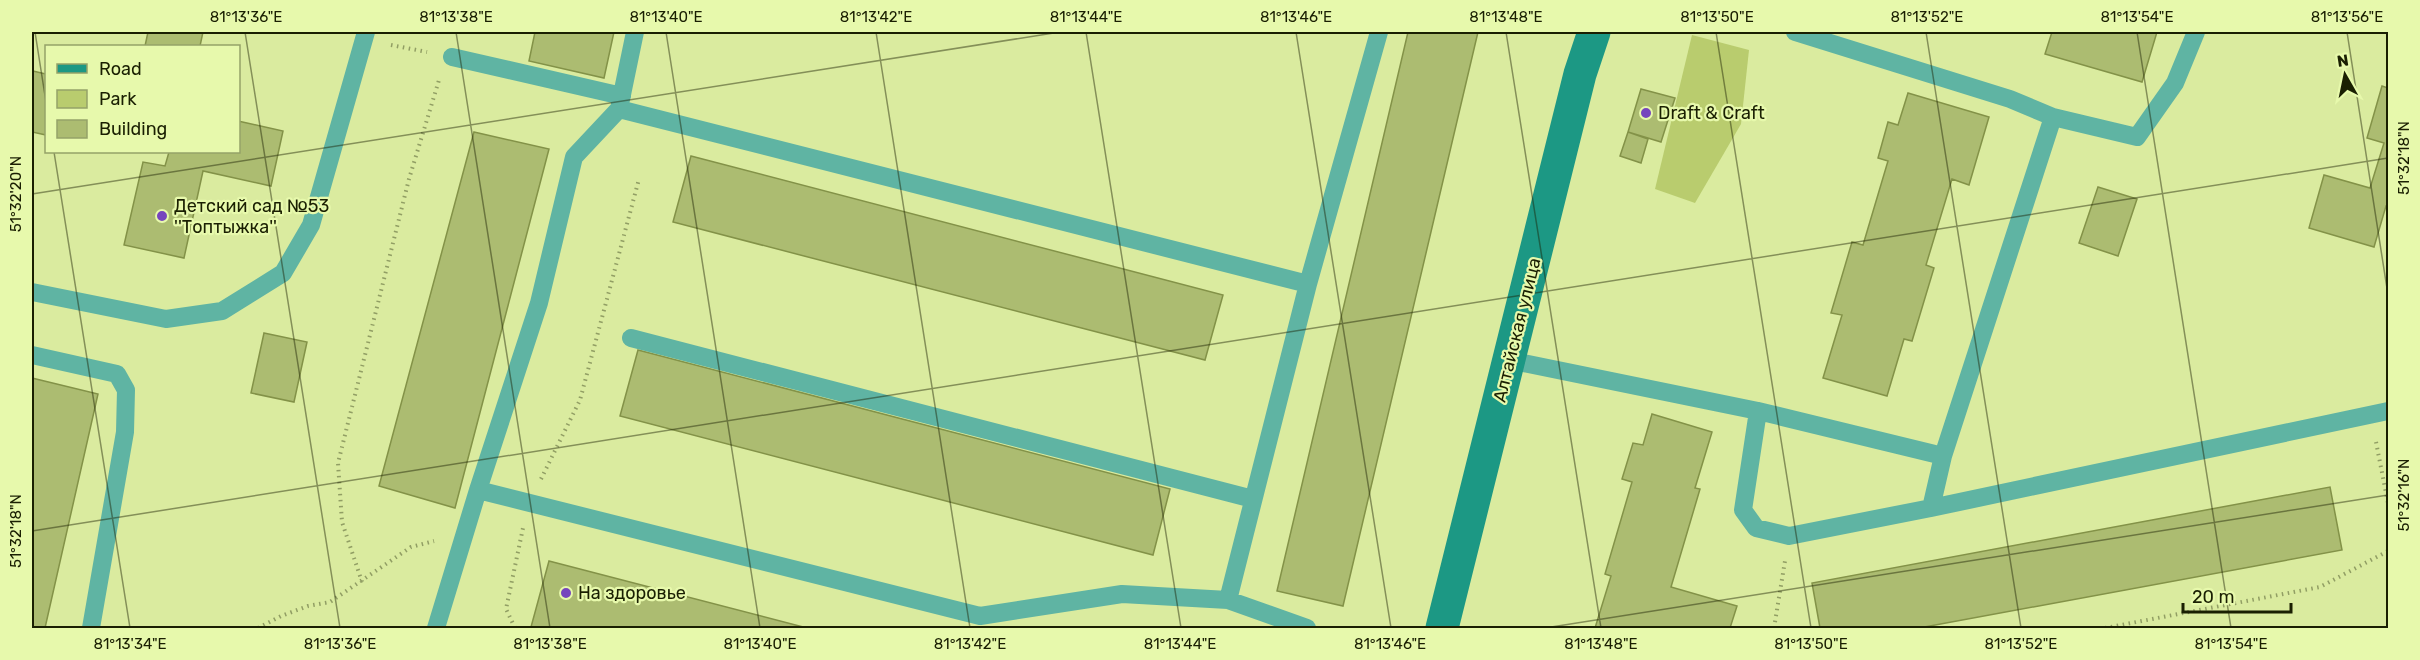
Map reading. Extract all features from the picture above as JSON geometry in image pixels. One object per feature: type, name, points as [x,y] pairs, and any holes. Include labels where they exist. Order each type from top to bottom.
[{"type":"street","name":"Алтайская улица","points":[[1442,628],[1580,75],[1594,32]]},
{"type":"lane","points":[[436,628],[538,303],[574,157],[620,103],[635,32]]},
{"type":"lane","points":[[1228,600],[1308,285],[1379,32]]},
{"type":"lane","points":[[1795,32],[2010,99],[2053,117],[2137,137],[2175,83],[2196,32]]},
{"type":"lane","points":[[32,292],[166,319],[222,312],[283,273],[311,225],[365,35]]},
{"type":"lane","points":[[449,57],[1308,285]]},
{"type":"lane","points":[[1931,508],[1943,456],[2053,117]]},
{"type":"lane","points":[[632,338],[1253,499]]},
{"type":"lane","points":[[32,355],[117,374],[126,390],[125,432],[91,628]]},
{"type":"lane","points":[[1509,360],[1758,411],[1943,456]]},
{"type":"lane","points":[[1758,411],[1743,510],[1756,528],[1789,536],[2380,413]]},
{"type":"lane","points":[[478,490],[979,622],[1122,594],[1228,600],[1307,628]]},
{"type":"path","points":[[362,582],[342,522],[338,463],[409,179],[449,57],[365,35]]},
{"type":"path","points":[[514,628],[506,609],[529,502],[580,400],[639,179]]},
{"type":"path","points":[[2380,413],[2388,503]]},
{"type":"path","points":[[1774,628],[1789,536]]},
{"type":"path","points":[[258,628],[308,606],[330,602],[411,547],[431,543],[439,538]]},
{"type":"path","points":[[2105,628],[2320,587],[2388,551]]},
{"type":"green space","points":[[1692,35],[1749,50],[1741,124],[1695,203],[1655,189]]},
{"type":"building","points":[[148,32],[203,32],[200,45],[145,45]]},
{"type":"building","points":[[535,32],[614,32],[604,78],[529,61]]},
{"type":"building","points":[[1408,32],[1478,32],[1343,606],[1277,591]]},
{"type":"building","points":[[2052,32],[2157,32],[2142,82],[2045,54]]},
{"type":"building","points":[[33,71],[45,74],[45,135],[32,132]]},
{"type":"building","points":[[2382,86],[2388,88],[2388,207],[2386,206],[2374,247],[2309,228],[2324,175],[2370,188],[2384,143],[2367,138]]},
{"type":"building","points":[[1641,89],[1675,98],[1661,142],[1628,132]]},
{"type":"building","points":[[1908,93],[1989,117],[1969,185],[1952,179],[1926,265],[1934,268],[1912,341],[1904,339],[1887,396],[1823,378],[1842,315],[1831,313],[1852,242],[1863,245],[1888,161],[1878,158],[1888,122],[1898,125]]},
{"type":"building","name":"Детский сад №53 ''Топтыжка''","points":[[240,121],[283,131],[271,186],[203,171],[184,258],[124,245],[143,162],[165,166],[169,153],[240,153]]},
{"type":"building","points":[[474,132],[549,149],[455,508],[379,486]]},
{"type":"building","points":[[1628,132],[1648,139],[1641,163],[1620,156]]},
{"type":"building","points":[[691,156],[1223,295],[1205,360],[673,222]]},
{"type":"building","points":[[2098,187],[2137,199],[2118,256],[2079,243]]},
{"type":"building","points":[[264,333],[307,342],[294,402],[251,393]]},
{"type":"building","points":[[638,350],[1170,489],[1153,555],[620,416]]},
{"type":"building","points":[[32,378],[98,394],[45,628],[32,628]]},
{"type":"building","points":[[1652,414],[1712,432],[1695,488],[1700,489],[1671,587],[1737,606],[1730,628],[1595,628],[1611,576],[1605,574],[1632,482],[1622,479],[1633,443],[1643,445]]},
{"type":"building","points":[[2330,487],[2342,550],[1919,628],[1820,628],[1812,583]]},
{"type":"building","points":[[549,561],[807,628],[531,627]]},
{"type":"place","name":"Draft & Craft","points":[[1646,113]]},
{"type":"place","name":"Детский сад №53 ''Топтыжка''","points":[[162,216]]},
{"type":"place","name":"На здоровье","points":[[566,593]]}]
